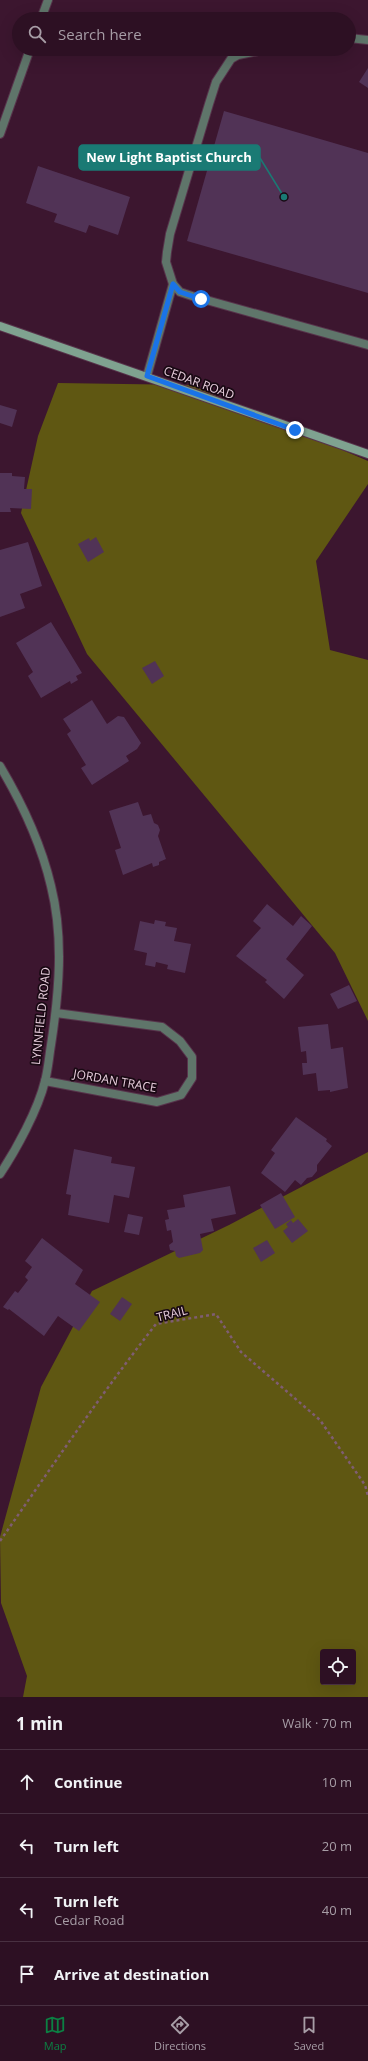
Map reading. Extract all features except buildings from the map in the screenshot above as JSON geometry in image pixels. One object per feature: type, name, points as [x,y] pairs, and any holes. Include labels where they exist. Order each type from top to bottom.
[{"type":"street","points":[[44,12],[48,0]]},
{"type":"street","points":[[356,39],[368,40]]},
{"type":"street","points":[[0,134],[28,56]]},
{"type":"street","points":[[236,56],[231,59],[216,82],[170,234],[166,262],[173,284],[180,292],[201,299],[368,345]]},
{"type":"street","points":[[147,376],[173,284]]},
{"type":"street","name":"CEDAR ROAD","points":[[0,326],[368,454]]},
{"type":"street","name":"LYNNFIELD ROAD","points":[[0,766],[20,799],[51,884],[55,904],[59,967],[56,1013],[45,1081],[34,1113],[0,1174]]},
{"type":"street","name":"JORDAN TRACE","points":[[45,1081],[157,1102],[180,1095],[192,1078],[192,1057],[180,1041],[162,1027],[56,1013]]},
{"type":"path","name":"TRAIL","points":[[0,1541],[35,1489],[122,1368],[156,1324],[216,1314],[241,1352],[320,1420],[365,1485],[368,1496]]},
{"type":"shaded area","points":[[58,383],[191,385],[368,461],[368,484],[316,561],[330,650],[368,660],[368,1021],[335,953],[87,654],[21,513],[38,436]]},
{"type":"shaded area","points":[[368,1152],[368,1697],[23,1697],[27,1676],[1,1603],[0,1537],[41,1387],[92,1291],[229,1225]]},
{"type":"place","name":"New Light Baptist Church","points":[[284,197]]},
{"type":"route","points":[[201,299],[180,292],[173,284],[147,376],[295,430]]}]
